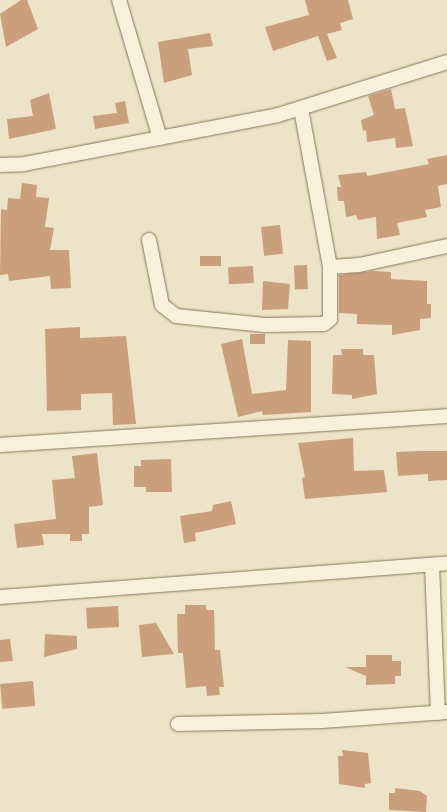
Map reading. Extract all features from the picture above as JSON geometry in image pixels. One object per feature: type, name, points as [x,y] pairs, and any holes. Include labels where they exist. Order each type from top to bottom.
[{"type":"street","points":[[120,0],[160,138]]},
{"type":"street","points":[[0,165],[160,138],[301,109],[447,62]]},
{"type":"street","points":[[149,240],[162,305],[176,316],[265,325],[324,324],[330,319],[330,267],[301,109]]},
{"type":"street","points":[[330,267],[359,265],[447,246]]},
{"type":"street","points":[[0,445],[447,416]]},
{"type":"street","points":[[0,598],[447,563]]},
{"type":"street","points":[[178,724],[322,721],[442,712],[432,565]]},
{"type":"building","points":[[21,0],[27,0],[38,29],[6,47],[0,14]]},
{"type":"building","points":[[305,0],[348,0],[353,19],[340,23],[342,30],[327,34],[337,58],[327,61],[318,36],[273,51],[265,27],[309,15]]},
{"type":"building","points":[[210,33],[213,46],[188,49],[192,75],[164,83],[158,42]]},
{"type":"building","points":[[391,89],[395,109],[405,108],[413,146],[396,148],[395,138],[367,142],[366,130],[363,131],[361,120],[374,115],[368,96]]},
{"type":"building","points":[[49,93],[56,129],[9,139],[7,119],[33,116],[30,100]]},
{"type":"building","points":[[125,101],[129,123],[95,129],[93,116],[117,113],[115,103]]},
{"type":"building","points":[[447,155],[447,184],[438,186],[441,207],[425,210],[427,217],[397,223],[400,235],[377,239],[376,217],[358,220],[356,215],[346,217],[344,201],[338,201],[337,187],[341,187],[338,175],[366,172],[367,176],[429,164],[427,159]]},
{"type":"building","points":[[22,183],[37,185],[36,197],[49,198],[45,227],[54,228],[50,250],[69,250],[71,288],[51,289],[50,276],[9,281],[8,274],[0,275],[1,209],[7,210],[8,198],[20,199]]},
{"type":"building","points":[[280,225],[283,254],[264,256],[261,227]]},
{"type":"building","points":[[200,256],[221,256],[221,266],[200,266]]},
{"type":"building","points":[[294,265],[307,265],[308,289],[295,289]]},
{"type":"building","points":[[253,266],[254,283],[229,284],[228,267]]},
{"type":"building","points":[[373,271],[391,272],[391,279],[427,281],[427,304],[431,304],[431,318],[420,319],[420,330],[392,335],[392,325],[357,324],[357,314],[339,313],[339,275]]},
{"type":"building","points":[[263,281],[290,284],[288,309],[262,310]]},
{"type":"building","points":[[80,327],[80,338],[126,336],[136,424],[113,425],[112,393],[81,394],[81,410],[47,411],[45,329]]},
{"type":"building","points":[[250,334],[265,334],[265,344],[250,344]]},
{"type":"building","points":[[242,339],[252,394],[286,390],[288,340],[311,341],[311,412],[263,415],[262,411],[238,417],[221,344]]},
{"type":"building","points":[[341,349],[363,349],[363,355],[374,355],[377,394],[352,399],[352,395],[332,394],[333,355],[342,355]]},
{"type":"building","points":[[353,438],[354,471],[384,470],[387,492],[305,499],[302,478],[305,477],[298,443]]},
{"type":"building","points":[[447,451],[447,480],[428,481],[428,474],[398,476],[396,452]]},
{"type":"building","points":[[97,453],[103,505],[89,507],[89,534],[82,534],[82,541],[70,541],[70,534],[42,534],[44,545],[17,548],[14,524],[56,519],[52,480],[75,478],[72,456]]},
{"type":"building","points":[[171,459],[172,492],[146,492],[146,487],[134,487],[134,466],[141,466],[141,460]]},
{"type":"building","points":[[231,501],[236,524],[195,533],[196,541],[184,543],[180,516],[212,511],[213,505]]},
{"type":"building","points":[[185,605],[206,605],[206,610],[214,610],[215,650],[220,650],[224,687],[219,687],[220,695],[207,696],[206,686],[186,688],[183,653],[178,653],[177,614],[185,614]]},
{"type":"building","points":[[118,606],[119,627],[87,629],[86,608]]},
{"type":"building","points":[[156,623],[174,654],[142,657],[139,625]]},
{"type":"building","points":[[45,634],[77,636],[77,649],[44,657]]},
{"type":"building","points":[[10,639],[13,661],[0,662],[0,640]]},
{"type":"building","points":[[366,655],[392,655],[392,661],[401,661],[401,676],[395,676],[395,684],[366,685],[366,676],[345,667],[366,667]]},
{"type":"building","points":[[33,681],[35,706],[2,709],[0,684]]},
{"type":"building","points":[[342,750],[368,753],[371,783],[365,784],[365,788],[339,784],[338,756],[343,756]]},
{"type":"building","points":[[395,788],[420,791],[427,796],[426,812],[389,810],[389,793],[395,793]]}]
